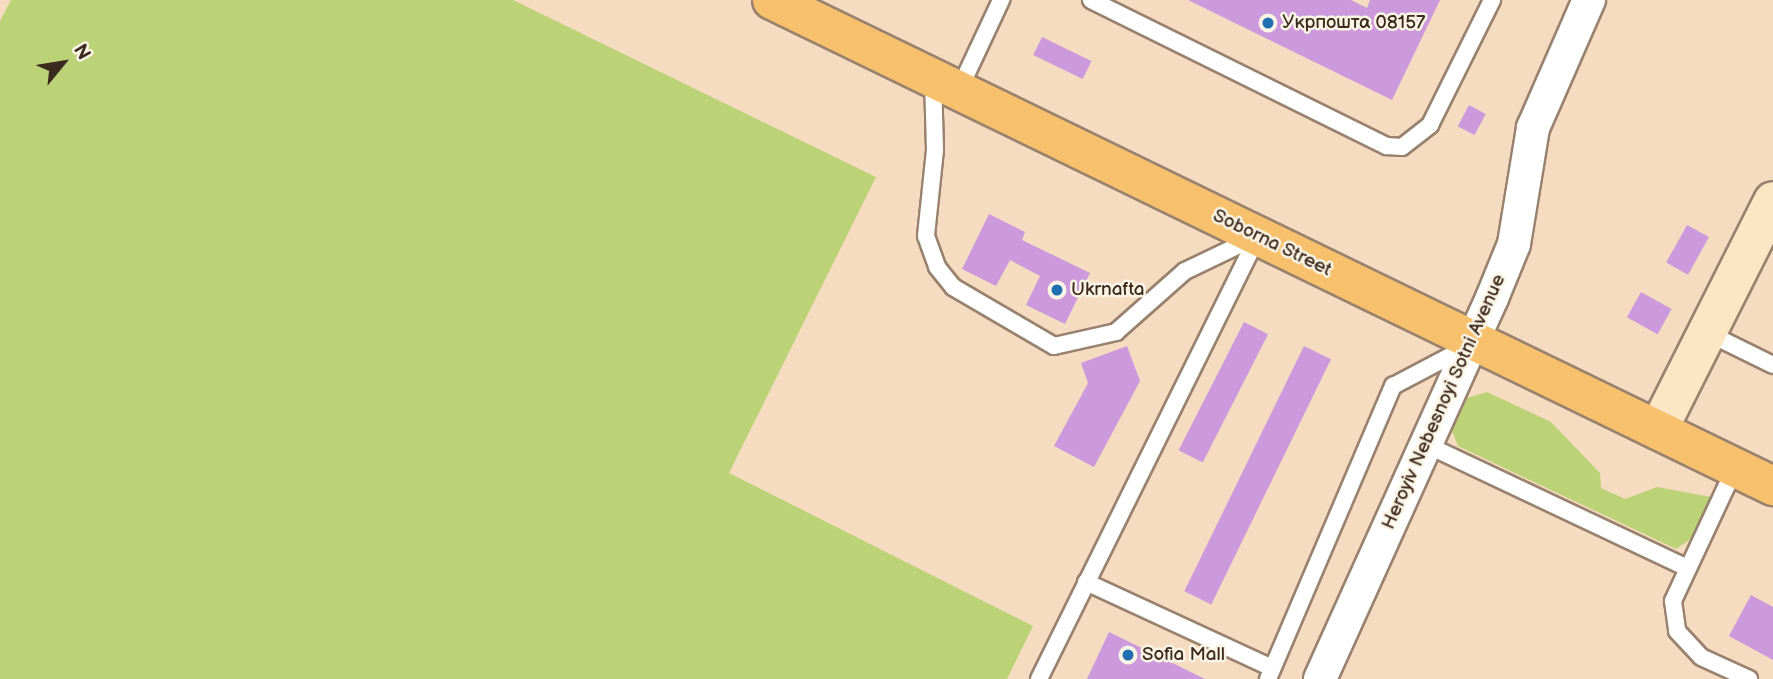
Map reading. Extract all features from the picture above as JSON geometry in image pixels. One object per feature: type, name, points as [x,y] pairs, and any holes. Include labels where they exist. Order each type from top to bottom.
[{"type":"main road","name":"Soborna Street","points":[[772,0],[1773,485]]},
{"type":"street","name":"Heroyiv Nebesnoyi Sotni Avenue","points":[[1320,679],[1475,342],[1514,244],[1533,128],[1588,0]]},
{"type":"street","points":[[1658,430],[1773,201]]},
{"type":"lane","points":[[1001,0],[946,85],[935,150],[926,236],[937,267],[953,287],[1054,346],[1116,332],[1185,271],[1258,236]]},
{"type":"lane","points":[[1091,0],[1387,146],[1402,147],[1430,125],[1492,0]]},
{"type":"lane","points":[[1039,679],[1258,236]]},
{"type":"lane","points":[[1708,333],[1773,365]]},
{"type":"lane","points":[[1086,582],[1270,674],[1393,387],[1475,342]]},
{"type":"lane","points":[[1427,445],[1687,568]]},
{"type":"lane","points":[[1735,468],[1673,601],[1677,631],[1700,657],[1749,679]]},
{"type":"green space","points":[[11,0],[513,0],[876,177],[729,473],[1033,626],[1007,679],[0,679],[0,21]]},
{"type":"green space","points":[[1487,392],[1551,422],[1600,473],[1601,488],[1625,499],[1657,487],[1711,497],[1692,538],[1676,549],[1458,446],[1449,423],[1460,400]]},
{"type":"building","points":[[1188,0],[1351,0],[1367,8],[1370,0],[1440,0],[1392,100]]},
{"type":"building","points":[[1042,37],[1091,61],[1083,79],[1033,55]]},
{"type":"building","points":[[1469,105],[1486,114],[1475,135],[1458,126]]},
{"type":"building","points":[[989,214],[1025,232],[1022,240],[1090,273],[1065,324],[1026,305],[1040,276],[1010,260],[996,286],[962,269]]},
{"type":"building","points":[[1687,225],[1709,237],[1688,275],[1666,263]]},
{"type":"building","points":[[1641,292],[1672,309],[1658,334],[1627,317]]},
{"type":"building","points":[[1244,322],[1268,334],[1203,463],[1179,450]]},
{"type":"building","points":[[1127,346],[1140,381],[1094,467],[1054,446],[1088,383],[1081,363]]},
{"type":"building","points":[[1304,346],[1331,359],[1211,605],[1184,591]]},
{"type":"building","points":[[1751,595],[1773,607],[1773,660],[1729,636]]},
{"type":"building","name":"Sofia Mall","points":[[1109,632],[1205,679],[1087,679]]},
{"type":"place","name":"Укрпошта 08157","points":[[1268,23]]},
{"type":"place","name":"Ukrnafta","points":[[1057,290]]},
{"type":"place","name":"Sofia Mall","points":[[1128,655]]}]
